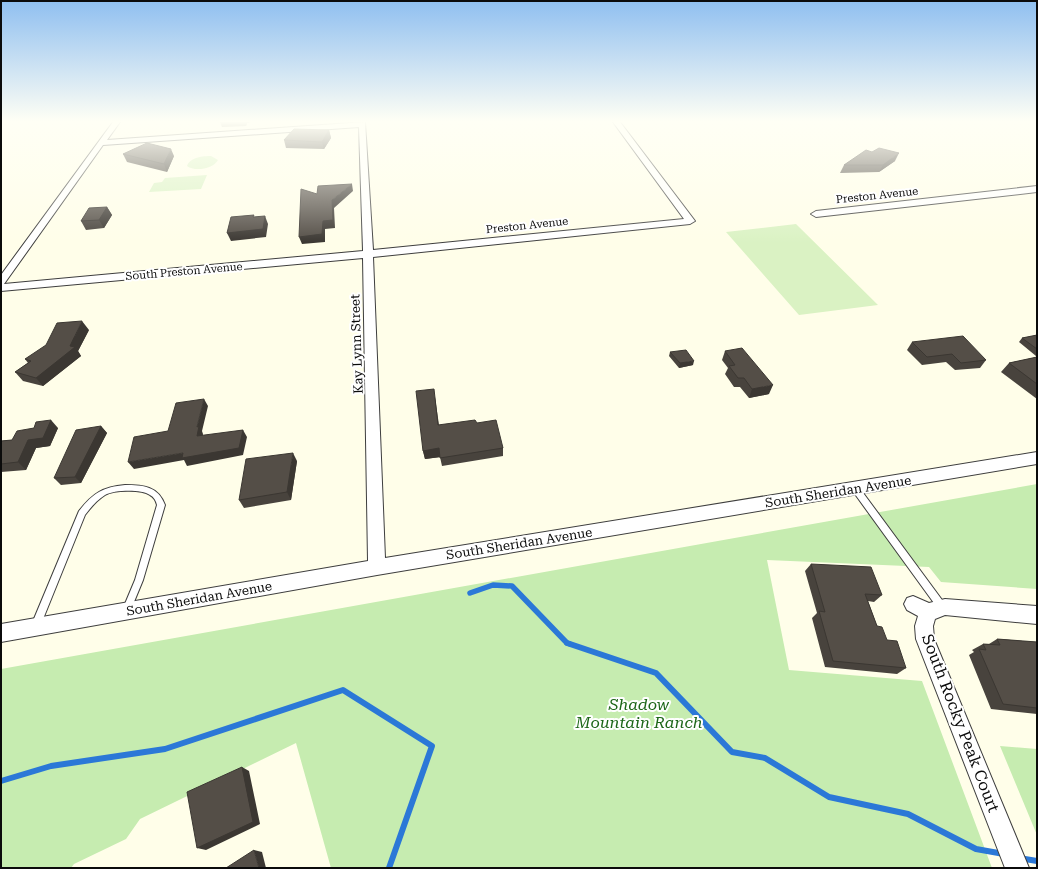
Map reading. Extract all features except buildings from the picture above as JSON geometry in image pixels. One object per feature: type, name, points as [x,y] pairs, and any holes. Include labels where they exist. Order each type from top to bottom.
[{"type":"street","points":[[1,282],[88,163]]},
{"type":"street","name":"Kay Lynn Street","points":[[364,163],[377,566]]},
{"type":"street","name":"Preston Avenue","points":[[368,254],[690,221],[647,163]]},
{"type":"street","name":"Preston Avenue","points":[[816,214],[1037,189]]},
{"type":"street","name":"South Preston Avenue","points":[[1,288],[368,254]]},
{"type":"street","name":"South Sheridan Avenue","points":[[1,633],[377,566],[1037,458]]},
{"type":"street","points":[[928,608],[1037,615]]},
{"type":"street","name":"South Rocky Peak Court","points":[[928,608],[924,621],[925,639],[1017,868]]},
{"type":"lane","points":[[36,627],[82,512],[91,502],[105,491],[125,488],[148,489],[157,496],[161,505],[139,580],[126,611]]},
{"type":"lane","points":[[855,488],[928,608]]},
{"type":"green space","points":[[189,163],[216,163],[204,169],[190,168],[187,166]]},
{"type":"green space","points":[[207,175],[201,189],[149,192],[154,183],[162,182],[165,178]]},
{"type":"green space","points":[[796,224],[878,305],[799,315],[726,232]]},
{"type":"green space","name":"Shadow Mountain Ranch","points":[[1037,484],[1037,589],[941,582],[929,567],[767,560],[789,670],[922,681],[992,868],[331,868],[296,743],[140,819],[126,839],[74,864],[71,868],[1,868],[1,669]]},
{"type":"green space","points":[[1000,746],[1037,749],[1037,835]]},
{"type":"waterway","points":[[470,593],[493,585],[512,586],[567,643]]},
{"type":"waterway","points":[[567,643],[656,673],[732,752],[765,758],[829,797],[908,814],[976,849],[1004,854]]},
{"type":"waterway","points":[[1,781],[51,766],[165,749],[343,690],[432,746],[389,868]]},
{"type":"waterway","points":[[1019,858],[1037,861]]}]
